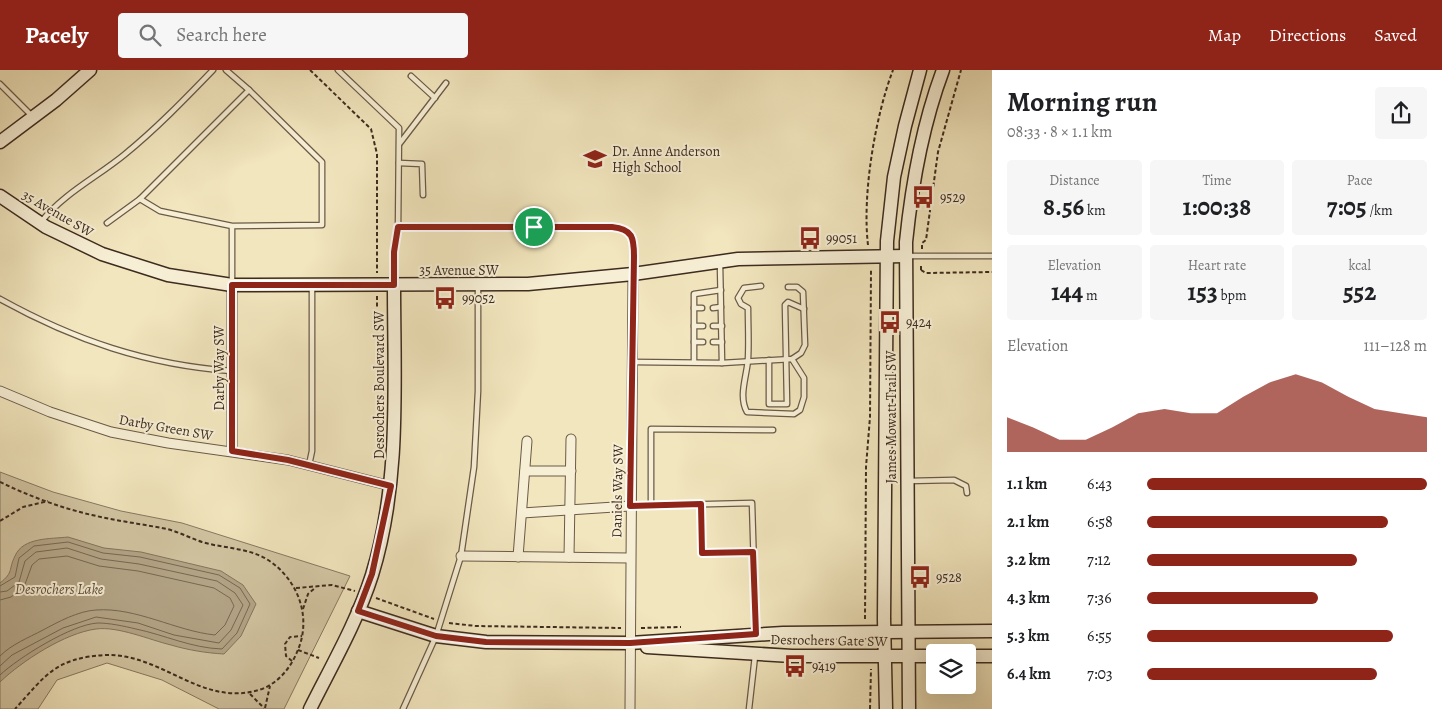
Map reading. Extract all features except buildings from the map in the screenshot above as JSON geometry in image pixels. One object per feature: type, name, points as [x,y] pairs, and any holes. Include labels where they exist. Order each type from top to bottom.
[{"type":"street","points":[[0,142],[90,70]]},
{"type":"street","name":"James Mowatt Trail SW","points":[[886,709],[884,632],[886,256],[894,177],[920,70]]},
{"type":"street","name":"James Mowatt Trail SW","points":[[909,709],[906,256],[909,204],[915,167],[923,132],[944,70]]},
{"type":"street","name":"35 Avenue SW","points":[[0,196],[40,223],[70,240],[137,267],[194,280],[232,285],[528,284],[633,274],[720,260],[764,257],[906,256]]},
{"type":"street","name":"Daniels Way SW","points":[[630,709],[633,274]]},
{"type":"street","name":"Darby Way SW","points":[[232,285],[232,451]]},
{"type":"street","name":"Desrochers Boulevard SW","points":[[310,709],[358,611],[372,574],[391,486],[394,435],[394,285]]},
{"type":"street","name":"Darby Green SW","points":[[0,391],[50,412],[111,432],[309,465],[391,486]]},
{"type":"street","points":[[569,557],[571,439]]},
{"type":"street","points":[[518,557],[527,441]]},
{"type":"street","points":[[525,471],[571,471]]},
{"type":"street","points":[[522,513],[630,506]]},
{"type":"street","points":[[461,556],[630,558]]},
{"type":"street","name":"Desrochers Gate SW","points":[[358,611],[436,636],[486,642],[630,643],[756,634],[992,631]]},
{"type":"street","name":"Desrochers Gate SW","points":[[630,643],[642,647],[755,654],[926,656]]},
{"type":"street","points":[[976,656],[992,656]]},
{"type":"lane","points":[[40,223],[51,209],[111,166],[165,120],[213,70]]},
{"type":"lane","points":[[140,199],[160,211],[232,226],[322,225],[322,162],[226,70]]},
{"type":"lane","points":[[338,70],[399,128],[398,227],[394,247],[394,285]]},
{"type":"lane","points":[[411,76],[435,98]]},
{"type":"lane","points":[[399,144],[446,83]]},
{"type":"lane","points":[[0,84],[33,117]]},
{"type":"lane","points":[[107,223],[140,199],[249,90]]},
{"type":"lane","points":[[399,163],[422,164],[422,195]]},
{"type":"lane","points":[[232,226],[232,285]]},
{"type":"lane","points":[[398,227],[619,228],[631,234],[634,239],[633,274]]},
{"type":"lane","points":[[906,256],[992,256]]},
{"type":"lane","points":[[720,260],[722,363]]},
{"type":"lane","points":[[403,709],[436,636],[461,556],[475,458],[478,391],[478,285]]},
{"type":"lane","points":[[309,465],[312,452],[312,286]]},
{"type":"lane","points":[[761,286],[744,288],[738,298],[741,304],[748,308],[748,361],[744,381],[744,406],[747,412],[794,414],[804,404],[804,378],[789,359],[784,348],[785,305],[788,302],[804,309]]},
{"type":"lane","points":[[632,362],[722,363],[789,359],[801,353],[805,346],[803,292],[797,288],[788,287]]},
{"type":"lane","points":[[694,362],[694,294],[721,290]]},
{"type":"lane","points":[[0,300],[37,320],[125,353],[175,365],[233,371]]},
{"type":"lane","points":[[713,308],[721,307]]},
{"type":"lane","points":[[694,308],[702,308]]},
{"type":"lane","points":[[694,326],[703,326]]},
{"type":"lane","points":[[713,326],[722,326]]},
{"type":"lane","points":[[694,342],[703,342]]},
{"type":"lane","points":[[713,342],[722,342]]},
{"type":"lane","points":[[769,360],[769,404],[787,404],[789,359]]},
{"type":"lane","points":[[650,506],[650,429],[773,430]]},
{"type":"lane","points":[[907,481],[954,480],[966,486],[967,493]]},
{"type":"lane","points":[[630,506],[752,503],[756,634]]},
{"type":"lane","points":[[701,504],[702,553],[753,552]]},
{"type":"lane","points":[[749,709],[755,654]]},
{"type":"path","points":[[310,70],[364,121],[375,137],[377,154],[377,272]]},
{"type":"path","points":[[867,239],[869,188],[876,140],[893,70]]},
{"type":"path","points":[[922,243],[926,240],[938,152],[961,70]]},
{"type":"path","points":[[920,270],[926,274],[992,272]]},
{"type":"path","points":[[865,620],[866,467],[870,417],[872,278]]},
{"type":"path","points":[[0,482],[91,515],[168,529],[204,542],[251,552],[270,562],[296,588],[302,611],[302,636],[292,662],[284,674],[270,686],[250,694],[231,696],[211,693],[140,661],[105,655],[78,660],[48,672],[15,709]]},
{"type":"path","points":[[0,521],[23,507],[48,501]]},
{"type":"path","points":[[296,588],[337,585],[357,592]]},
{"type":"path","points":[[302,611],[308,594],[317,587]]},
{"type":"path","points":[[376,598],[441,621],[476,626],[618,628]]},
{"type":"path","points":[[641,628],[686,626]]},
{"type":"path","points":[[292,662],[286,656],[285,644],[290,637],[302,636]]},
{"type":"path","points":[[298,650],[319,658]]},
{"type":"path","points":[[870,709],[871,669]]},
{"type":"path","points":[[265,709],[270,686]]},
{"type":"path","points":[[250,694],[265,709]]},
{"type":"shaded area","points":[[0,472],[53,492],[121,511],[182,523],[350,576],[284,709],[219,709],[162,680],[107,663],[57,680],[38,709],[0,709]]},
{"type":"water","name":"Desrochers Lake","points":[[68,537],[104,548],[141,552],[221,571],[243,585],[256,604],[241,636],[224,654],[184,648],[124,631],[96,629],[71,636],[45,649],[20,665],[0,682],[0,583],[7,576],[15,556],[24,545],[38,540]]},
{"type":"place","name":"Dr. Anne Anderson High School","points":[[595,159]]},
{"type":"place","name":"9529","points":[[923,197]]},
{"type":"place","name":"99051","points":[[810,238]]},
{"type":"place","name":"99052","points":[[445,298]]},
{"type":"place","name":"9424","points":[[890,322]]},
{"type":"place","name":"9528","points":[[920,577]]},
{"type":"place","name":"9419","points":[[795,666]]},
{"type":"route","points":[[398,227],[534,227],[612,227],[626,229],[634,239],[630,506],[701,504],[702,553],[753,552],[756,634],[630,643],[486,642],[436,636],[369,615],[358,611],[372,574],[391,486],[288,460],[232,451],[232,285],[394,285],[394,252],[398,227]]}]
